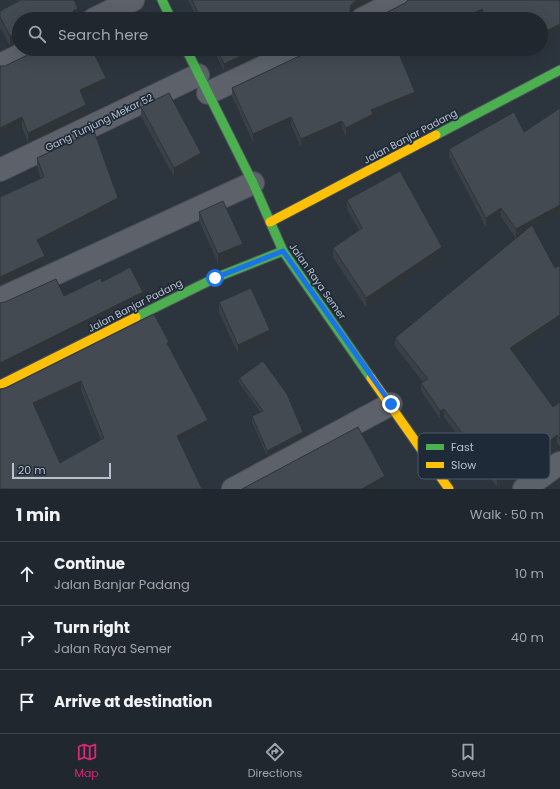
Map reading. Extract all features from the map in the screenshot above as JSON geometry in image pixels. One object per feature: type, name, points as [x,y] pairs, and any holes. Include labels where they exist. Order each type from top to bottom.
[{"type":"street","points":[[108,12],[133,0]]},
{"type":"street","points":[[162,0],[168,12]]},
{"type":"street","points":[[376,12],[399,0]]},
{"type":"street","points":[[0,65],[19,56]]},
{"type":"street","name":"Jalan Raya Semer","points":[[189,56],[253,183],[283,251],[418,444]]},
{"type":"street","name":"Gang Tunjung Mekar 52","points":[[0,170],[203,84],[282,56]]},
{"type":"street","name":"Jalan Banjar Padang","points":[[270,222],[560,70]]},
{"type":"street","points":[[0,299],[253,183]]},
{"type":"street","name":"Jalan Banjar Padang","points":[[0,385],[215,278],[283,251]]},
{"type":"street","points":[[233,489],[391,404]]},
{"type":"street","points":[[550,470],[560,463]]},
{"type":"street","name":"Jalan Raya Semer","points":[[442,479],[449,489]]},
{"type":"street","points":[[524,489],[538,479]]},
{"type":"building","points":[[21,0],[74,0],[78,9],[74,12],[12,12],[12,35],[10,36],[0,17],[0,11]]},
{"type":"building","points":[[192,0],[357,0],[351,5],[350,12],[198,12]]},
{"type":"building","points":[[408,0],[560,0],[560,24],[548,30],[548,12],[484,12],[482,9],[476,12],[388,12]]},
{"type":"building","points":[[26,56],[95,56],[106,78],[80,90],[86,105],[28,133],[22,117],[0,128],[0,66],[5,66]]},
{"type":"building","points":[[220,56],[241,56],[224,64]]},
{"type":"building","points":[[300,56],[400,56],[415,92],[371,110],[373,114],[346,128],[342,121],[301,139],[291,117],[253,134],[232,88]]},
{"type":"building","points":[[169,93],[201,153],[174,168],[141,107]]},
{"type":"building","points":[[560,108],[560,205],[516,229],[501,208],[486,218],[449,149],[514,112],[524,132]]},
{"type":"building","points":[[94,131],[118,198],[37,240],[45,256],[0,277],[0,197],[44,177],[37,158]]},
{"type":"building","points":[[400,171],[442,247],[366,298],[333,248],[362,228],[347,200]]},
{"type":"building","points":[[223,201],[243,244],[218,254],[199,212]]},
{"type":"building","points":[[532,225],[555,268],[560,265],[560,315],[510,348],[553,407],[560,402],[560,439],[557,435],[550,441],[550,433],[462,433],[444,409],[440,411],[421,383],[428,379],[395,338]]},
{"type":"building","points":[[130,267],[143,292],[0,363],[0,303],[56,279],[64,296],[101,278],[102,282]]},
{"type":"building","points":[[251,288],[270,330],[238,345],[219,302]]},
{"type":"building","points":[[154,314],[169,342],[167,343],[208,420],[177,436],[202,489],[0,489],[0,389],[6,388]],"holes":[[[81,381],[104,438],[60,463],[33,403]]]},
{"type":"building","points":[[263,361],[287,394],[303,432],[267,451],[252,416],[263,411],[239,378]]},
{"type":"building","points":[[358,427],[385,476],[362,489],[242,489]]},
{"type":"traffic: fast","points":[[162,0],[168,12]]},
{"type":"traffic: fast","points":[[190,56],[253,183],[283,251],[371,378]]},
{"type":"traffic: fast","points":[[436,135],[560,70]]},
{"type":"traffic: fast","points":[[136,317],[215,278],[283,251]]},
{"type":"traffic: slow","points":[[270,222],[436,135]]},
{"type":"traffic: slow","points":[[0,385],[136,317]]},
{"type":"traffic: slow","points":[[371,378],[418,445]]},
{"type":"traffic: slow","points":[[442,479],[449,489]]},
{"type":"route","points":[[215,278],[283,251],[391,404]]}]
